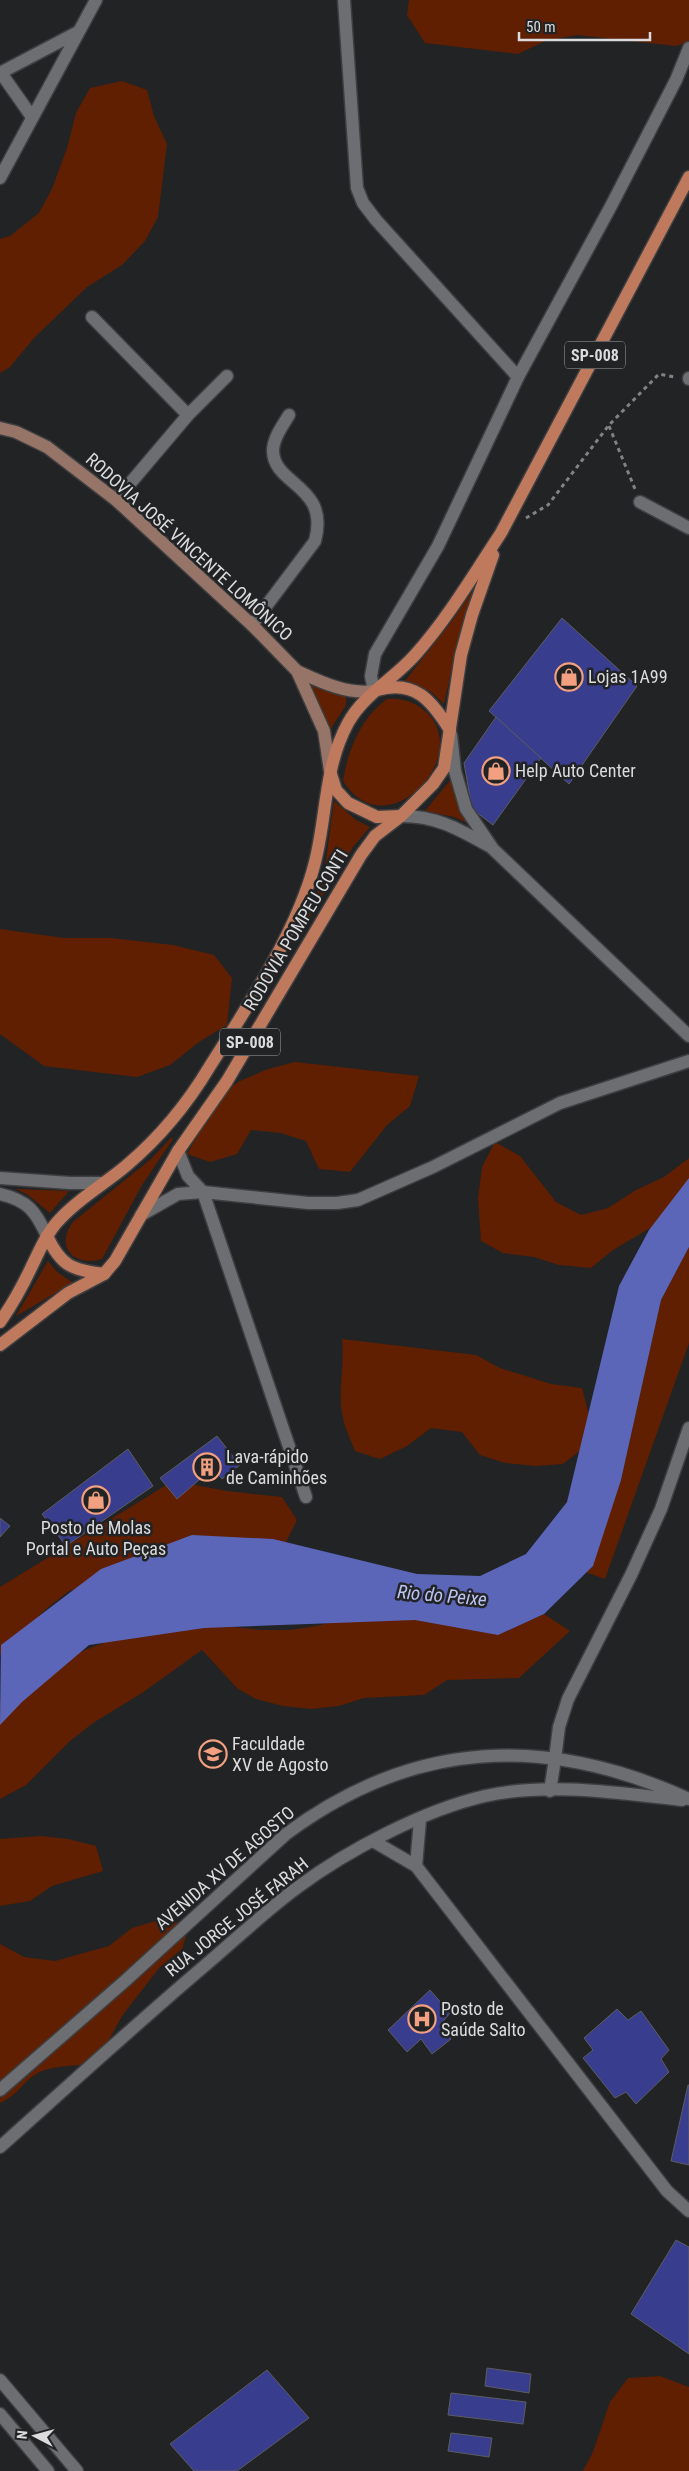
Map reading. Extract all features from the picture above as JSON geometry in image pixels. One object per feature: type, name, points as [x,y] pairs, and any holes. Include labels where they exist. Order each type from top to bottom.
[{"type":"main road","name":"SP-008","points":[[330,771],[339,742],[359,705],[414,656],[465,588],[501,533],[689,177]]},
{"type":"main road","name":"RODOVIA JOSÉ VINCENTE LOMÔNICO","points":[[0,428],[16,432],[48,447],[116,500],[252,625],[297,671],[324,731],[330,771]]},
{"type":"main road","name":"SP-008","points":[[401,816],[433,784],[444,768],[462,655],[472,615],[501,533]]},
{"type":"main road","name":"RODOVIA JOSÉ VINCENTE LOMÔNICO","points":[[297,671],[332,686],[360,693],[374,691]]},
{"type":"main road","points":[[374,691],[391,686],[415,692],[428,698],[450,730]]},
{"type":"main road","points":[[330,771],[336,790],[348,803],[377,818],[401,816]]},
{"type":"main road","name":"RODOVIA POMPEU CONTI","points":[[47,1236],[58,1221],[75,1204],[127,1166],[182,1108],[210,1067],[263,977],[298,912],[316,860],[330,771]]},
{"type":"main road","name":"RODOVIA POMPEU CONTI","points":[[104,1274],[125,1246],[140,1215],[178,1151],[227,1081],[360,854],[375,836],[401,816]]},
{"type":"main road","name":"SP-008","points":[[0,1322],[16,1297],[47,1236]]},
{"type":"main road","points":[[47,1236],[64,1263],[82,1271],[104,1274]]},
{"type":"main road","name":"SP-008","points":[[0,1344],[68,1293],[104,1274]]},
{"type":"street","points":[[0,178],[96,0]]},
{"type":"street","points":[[344,0],[357,188],[363,203],[376,220],[518,377]]},
{"type":"street","points":[[32,117],[0,73],[78,32]]},
{"type":"street","points":[[374,691],[370,676],[376,654],[438,546],[518,377],[616,197],[676,80],[689,48]]},
{"type":"street","points":[[92,317],[188,415]]},
{"type":"street","points":[[116,500],[188,415],[227,376]]},
{"type":"street","points":[[252,625],[315,541],[318,527],[318,512],[312,502],[278,465],[274,457],[273,450],[276,439],[289,415]]},
{"type":"street","points":[[640,502],[689,528]]},
{"type":"street","points":[[450,730],[455,771],[466,809],[493,849],[689,1036]]},
{"type":"street","points":[[401,816],[419,816],[441,821],[493,849]]},
{"type":"street","points":[[140,1215],[178,1194],[203,1192],[308,1202],[337,1203],[358,1200],[433,1167],[560,1103],[689,1061]]},
{"type":"street","points":[[178,1151],[188,1176],[203,1192],[306,1497]]},
{"type":"street","points":[[0,1178],[70,1183],[103,1183]]},
{"type":"street","points":[[0,1194],[13,1197],[37,1214],[47,1236]]},
{"type":"street","points":[[550,1791],[559,1727],[568,1699],[661,1509],[689,1428]]},
{"type":"street","name":"AVENIDA XV DE AGOSTO","points":[[0,2090],[125,1980],[235,1878],[312,1815],[370,1784],[407,1769],[437,1761],[470,1756],[507,1756],[555,1760],[633,1776],[689,1800]]},
{"type":"street","name":"RUA JORGE JOSÉ FARAH","points":[[0,2147],[135,2025],[296,1889],[328,1866],[373,1842],[420,1820],[485,1796],[512,1792],[622,1793],[689,1800]]},
{"type":"street","points":[[416,1866],[420,1820]]},
{"type":"street","points":[[373,1842],[416,1866],[667,2191],[689,2211]]},
{"type":"street","points":[[0,2380],[77,2471]]},
{"type":"street","points":[[0,2414],[48,2471]]},
{"type":"path","points":[[501,533],[548,505],[609,425],[659,374],[689,378]]},
{"type":"path","points":[[609,425],[640,502]]},
{"type":"shaded area","points":[[409,0],[689,0],[689,42],[676,46],[577,35],[545,41],[518,54],[425,43],[407,15]]},
{"type":"shaded area","points":[[122,81],[147,90],[154,116],[167,144],[158,217],[145,241],[122,265],[87,287],[34,338],[10,367],[0,373],[0,239],[10,236],[39,213],[52,189],[67,148],[76,113],[90,88]]},
{"type":"shaded area","points":[[472,592],[459,635],[444,704],[431,692],[405,681]]},
{"type":"shaded area","points":[[311,684],[342,693],[346,698],[346,705],[330,730]]},
{"type":"shaded area","points":[[387,699],[408,701],[426,712],[438,730],[439,751],[432,771],[419,789],[401,801],[381,806],[361,800],[343,781],[348,757],[357,735],[370,715]]},
{"type":"shaded area","points":[[453,777],[470,824],[454,817],[425,811]]},
{"type":"shaded area","points":[[334,801],[356,820],[370,827],[353,847],[307,921],[305,919],[320,884],[326,860]]},
{"type":"shaded area","points":[[0,929],[64,938],[111,938],[173,945],[214,955],[232,978],[227,1025],[199,1042],[170,1065],[137,1077],[44,1066],[0,1034]]},
{"type":"shaded area","points":[[295,1062],[419,1076],[410,1106],[387,1125],[350,1172],[319,1169],[306,1141],[281,1133],[251,1130],[237,1154],[210,1162],[187,1154],[204,1124],[212,1099],[240,1081],[268,1069]]},
{"type":"shaded area","points":[[171,1138],[173,1139],[142,1185],[102,1259],[83,1260],[76,1258],[70,1253],[66,1240],[73,1222],[151,1159]]},
{"type":"shaded area","points":[[495,1142],[520,1156],[556,1202],[581,1215],[608,1208],[636,1190],[664,1177],[689,1158],[689,1205],[613,1250],[591,1268],[559,1265],[534,1257],[503,1253],[481,1241],[478,1198],[482,1167]]},
{"type":"shaded area","points":[[16,1189],[69,1191],[50,1213],[28,1195]]},
{"type":"shaded area","points":[[689,1247],[689,1343],[605,1579],[580,1570],[621,1480],[661,1300]]},
{"type":"shaded area","points":[[48,1261],[57,1272],[73,1283],[16,1316]]},
{"type":"shaded area","points":[[342,1339],[476,1355],[500,1368],[551,1384],[582,1388],[589,1415],[586,1446],[563,1464],[536,1466],[505,1463],[480,1455],[462,1432],[431,1428],[407,1446],[380,1459],[355,1451],[345,1426],[341,1408]]},
{"type":"shaded area","points":[[173,1481],[227,1491],[282,1497],[297,1520],[284,1546],[170,1564],[69,1591],[46,1609],[0,1655],[0,1587]]},
{"type":"shaded area","points":[[371,1611],[504,1632],[544,1614],[570,1631],[519,1678],[447,1680],[424,1695],[364,1698],[339,1706],[311,1709],[283,1706],[256,1699],[238,1689],[202,1650],[142,1693],[93,1723],[70,1741],[26,1785],[0,1799],[0,1701],[62,1659],[116,1638],[206,1624],[261,1630],[289,1630],[317,1626]]},
{"type":"shaded area","points":[[41,1836],[68,1839],[96,1846],[103,1871],[52,1886],[30,1901],[0,1906],[0,1839]]},
{"type":"shaded area","points":[[159,1920],[190,1924],[182,1949],[159,1968],[122,2016],[109,2040],[90,2064],[55,2067],[42,2071],[0,2103],[0,1944],[24,1957],[55,1961],[109,1946],[132,1928]]},
{"type":"shaded area","points":[[660,2376],[689,2387],[689,2471],[583,2471],[593,2452],[610,2402],[628,2378]]},
{"type":"water","name":"Rio do Peixe","points":[[689,1178],[689,1247],[661,1300],[621,1480],[593,1566],[544,1614],[498,1635],[415,1620],[204,1628],[89,1645],[22,1702],[0,1725],[1,1645],[101,1569],[192,1535],[273,1539],[417,1574],[480,1576],[526,1554],[567,1502],[619,1286],[649,1230]]},
{"type":"building","points":[[562,618],[637,686],[569,784],[489,711]]},
{"type":"building","points":[[496,717],[541,758],[493,825],[472,809],[464,763]]},
{"type":"building","name":"Lava-rápido de Caminhões","points":[[217,1436],[240,1465],[222,1479],[213,1468],[177,1499],[160,1478]]},
{"type":"building","name":"Posto de Molas Portal e Auto Peças","points":[[128,1449],[153,1486],[66,1546],[42,1514]]},
{"type":"building","points":[[0,1518],[10,1526],[0,1537]]},
{"type":"building","name":"Posto de Saúde Salto","points":[[430,1990],[450,2013],[440,2025],[451,2039],[432,2054],[421,2039],[407,2052],[388,2030]]},
{"type":"building","points":[[617,2009],[628,2020],[641,2011],[669,2050],[661,2059],[669,2072],[636,2104],[626,2092],[615,2098],[583,2058],[593,2050],[584,2038]]},
{"type":"building","points":[[689,2085],[689,2165],[671,2161]]},
{"type":"building","points":[[676,2240],[689,2247],[689,2354],[631,2314]]},
{"type":"building","points":[[487,2368],[531,2374],[529,2393],[485,2386]]},
{"type":"building","points":[[267,2370],[309,2418],[237,2471],[194,2471],[170,2444]]},
{"type":"building","points":[[451,2393],[526,2402],[523,2424],[448,2415]]},
{"type":"building","points":[[451,2433],[492,2438],[489,2457],[448,2451]]},
{"type":"place","name":"Lojas 1A99","points":[[569,677]]},
{"type":"place","name":"Help Auto Center","points":[[496,771]]},
{"type":"place","name":"Lava-rápido de Caminhões","points":[[207,1467]]},
{"type":"place","name":"Posto de Molas Portal e Auto Peças","points":[[96,1500]]},
{"type":"place","name":"Faculdade XV de Agosto","points":[[213,1754]]},
{"type":"place","name":"Posto de Saúde Salto","points":[[422,2019]]}]
